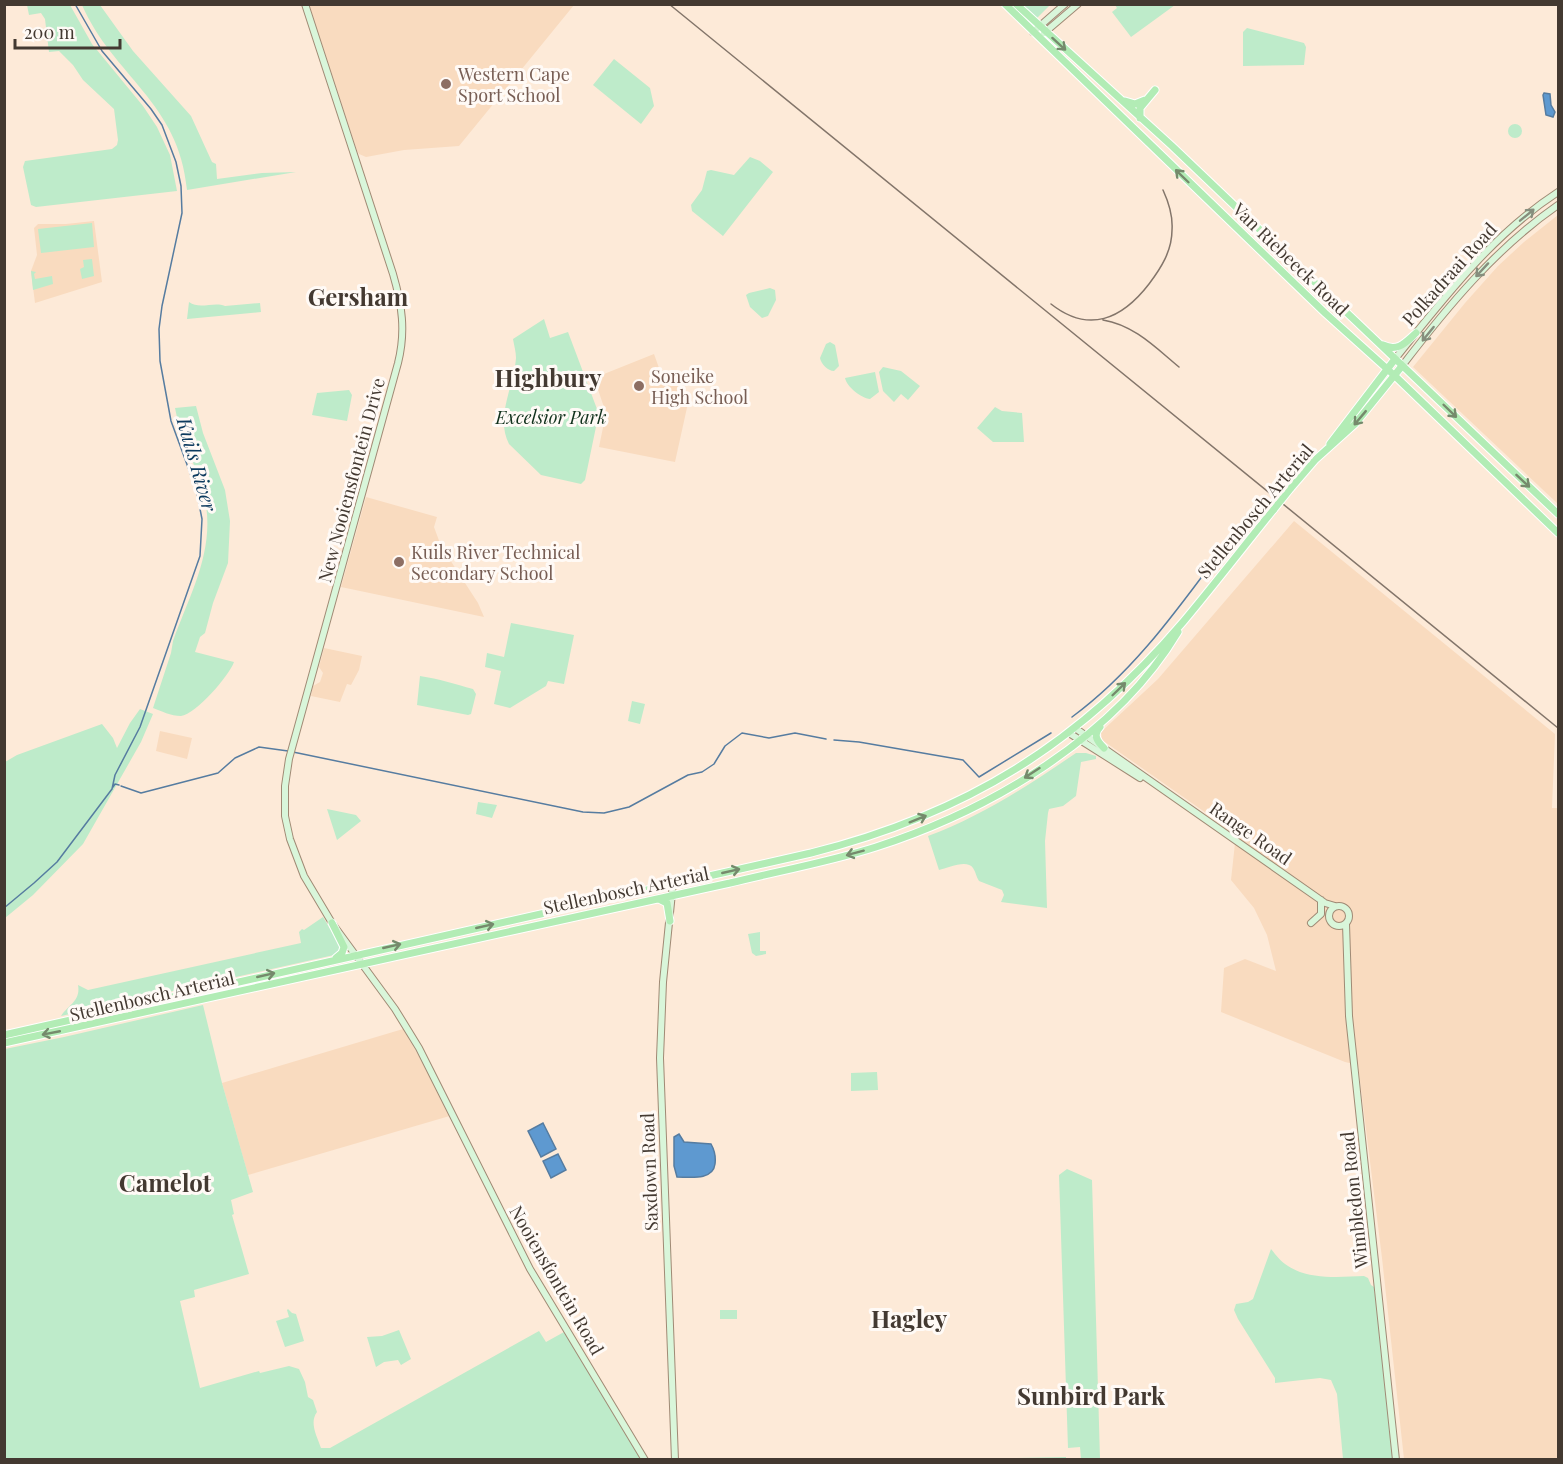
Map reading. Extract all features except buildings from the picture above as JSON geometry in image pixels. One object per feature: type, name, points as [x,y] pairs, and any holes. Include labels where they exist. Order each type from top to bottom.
[{"type":"main road","name":"Van Riebeeck Road","points":[[1005,4],[1324,313],[1388,369],[1558,533]]},
{"type":"main road","name":"Van Riebeeck Road","points":[[1016,4],[1140,118],[1558,514]]},
{"type":"main road","points":[[1107,88],[1129,103],[1137,104],[1145,100]]},
{"type":"main road","points":[[1140,118],[1139,110],[1155,90]]},
{"type":"main road","points":[[1373,339],[1395,348],[1404,345],[1416,333]]},
{"type":"main road","points":[[1327,449],[1342,426],[1395,359]]},
{"type":"main road","name":"Stellenbosch Arterial","points":[[4,1035],[842,845],[908,823],[962,799],[1048,749],[1122,687],[1182,624],[1309,466],[1355,424],[1402,366]]},
{"type":"main road","name":"Stellenbosch Arterial","points":[[4,1043],[673,896],[848,855],[914,833],[951,818],[1002,792],[1058,756],[1109,716],[1150,674],[1172,643],[1182,624]]},
{"type":"main road","points":[[1104,748],[1097,740],[1096,734],[1109,716]]},
{"type":"main road","points":[[659,898],[667,903],[670,921]]},
{"type":"main road","points":[[332,923],[344,947],[342,953],[333,959]]},
{"type":"street","name":"New Nooiensfontein Drive","points":[[305,4],[400,298],[404,326],[400,357],[291,751],[284,798],[290,839],[304,876],[332,923],[362,964]]},
{"type":"street","points":[[1036,35],[1065,4]]},
{"type":"street","points":[[1042,29],[1078,4]]},
{"type":"street","name":"Polkadraai Road","points":[[1395,359],[1459,280],[1487,251],[1527,214],[1558,192]]},
{"type":"street","name":"Polkadraai Road","points":[[1402,366],[1476,277],[1505,246],[1536,220],[1558,206]]},
{"type":"street","name":"Range Road","points":[[1072,730],[1105,757],[1159,788]]},
{"type":"street","name":"Range Road","points":[[1082,737],[1104,748],[1323,902],[1335,906]]},
{"type":"street","name":"Saxdown Road","points":[[674,883],[663,981],[660,1076],[675,1460]]},
{"type":"street","points":[[1311,923],[1321,914],[1323,902]]},
{"type":"street","name":"Range Road","points":[[1323,902],[1329,911]]},
{"type":"street","points":[[1338,926],[1346,924],[1349,917],[1343,906],[1335,906],[1329,911],[1330,922],[1338,926],[1347,937]]},
{"type":"street","name":"Wimbledon Road","points":[[1346,924],[1349,1017],[1396,1460]]},
{"type":"street","name":"Nooiensfontein Road","points":[[362,964],[395,1009],[445,1096],[530,1269],[645,1460]]},
{"type":"shaded area","name":"Western Cape Sport School","points":[[309,4],[574,5],[459,146],[404,150],[366,157],[357,151]]},
{"type":"shaded area","points":[[1558,215],[1558,504],[1413,367],[1498,266]]},
{"type":"shaded area","points":[[94,221],[102,282],[35,303],[31,271],[37,255],[34,228],[38,224]]},
{"type":"shaded area","points":[[654,354],[659,368],[690,394],[675,462],[599,447],[606,413],[594,378]]},
{"type":"shaded area","name":"Kuils River Technical Secondary School","points":[[366,497],[437,517],[434,527],[441,546],[478,603],[484,617],[341,587]]},
{"type":"shaded area","points":[[1294,521],[1555,734],[1552,808],[1558,808],[1558,1459],[1404,1459],[1358,1065],[1345,1062],[1221,1012],[1224,968],[1245,959],[1276,971],[1267,935],[1254,908],[1231,880],[1236,834],[1102,740],[1101,732],[1158,679]]},
{"type":"shaded area","points":[[324,648],[362,656],[359,670],[351,685],[347,684],[340,702],[311,696],[313,686],[320,682],[323,673],[319,667]]},
{"type":"shaded area","points":[[160,731],[192,738],[187,759],[156,751]]},
{"type":"shaded area","points":[[403,1029],[453,1115],[248,1175],[222,1083]]},
{"type":"green space","points":[[27,5],[70,5],[92,44],[143,106],[157,127],[170,155],[177,191],[36,207],[31,205],[23,167],[25,161],[112,149],[117,145],[118,140],[114,109],[83,80],[73,65],[59,51],[49,52],[45,19],[41,13],[29,15]]},
{"type":"green space","points":[[82,5],[100,5],[133,51],[191,116],[212,162],[216,164],[217,179],[262,173],[296,172],[187,190],[181,160],[172,134],[143,91],[95,30]]},
{"type":"green space","points":[[1023,5],[1050,5],[1037,18]]},
{"type":"green space","points":[[1115,5],[1175,5],[1131,37],[1112,12],[1117,8]]},
{"type":"green space","points":[[1247,28],[1304,43],[1306,47],[1304,65],[1243,66],[1243,32]]},
{"type":"green space","points":[[614,59],[650,88],[654,106],[641,124],[593,85]]},
{"type":"green space","points":[[1515,124],[1520,126],[1522,131],[1520,136],[1515,138],[1510,136],[1508,131],[1510,126]]},
{"type":"green space","points":[[750,157],[760,161],[773,172],[723,236],[692,211],[691,205],[702,190],[707,171],[734,175]]},
{"type":"green space","points":[[92,223],[94,247],[41,253],[38,229]]},
{"type":"green space","points":[[92,259],[94,276],[82,279],[80,269],[84,267],[83,260]]},
{"type":"green space","points":[[31,271],[36,272],[35,279],[52,276],[53,284],[33,290]]},
{"type":"green space","points":[[770,288],[775,290],[776,300],[768,316],[762,318],[750,307],[746,295]]},
{"type":"green space","points":[[189,302],[198,305],[225,306],[260,303],[261,312],[187,319]]},
{"type":"green space","name":"Excelsior Park","points":[[544,319],[550,338],[568,332],[597,409],[597,422],[585,480],[581,484],[541,475],[509,444],[505,434],[506,401],[516,358],[513,339]]},
{"type":"green space","points":[[830,342],[835,345],[839,366],[834,371],[825,367],[820,358],[826,344]]},
{"type":"green space","points":[[883,367],[901,371],[920,386],[908,400],[901,394],[894,402],[883,391],[879,372]]},
{"type":"green space","points":[[875,372],[879,392],[870,399],[855,392],[845,378]]},
{"type":"green space","points":[[349,390],[352,395],[347,421],[312,415],[317,393]]},
{"type":"green space","points":[[196,406],[203,433],[225,490],[230,521],[228,563],[205,633],[200,637],[195,652],[234,662],[211,694],[195,709],[181,716],[153,708],[173,641],[205,549],[207,511],[203,491],[180,429],[175,408]]},
{"type":"green space","points":[[995,407],[1002,411],[1022,413],[1024,442],[993,442],[977,428]]},
{"type":"green space","points":[[511,623],[574,635],[564,684],[548,681],[546,686],[510,708],[494,704],[501,671],[485,667],[487,653],[504,657]]},
{"type":"green space","points":[[420,676],[473,689],[476,694],[471,714],[417,705]]},
{"type":"green space","points":[[632,701],[645,704],[640,724],[628,721]]},
{"type":"green space","points":[[140,709],[153,714],[141,742],[83,844],[33,895],[5,918],[5,762],[17,755],[102,724],[113,738],[117,748]]},
{"type":"green space","points":[[1076,753],[1096,756],[1096,759],[1081,762],[1076,796],[1063,806],[1049,809],[1045,841],[1047,908],[1001,902],[1004,895],[1002,890],[979,881],[970,865],[962,864],[939,870],[928,836],[986,809]]},
{"type":"green space","points":[[478,802],[497,805],[492,818],[476,814]]},
{"type":"green space","points":[[327,809],[356,815],[361,821],[337,840]]},
{"type":"green space","points":[[323,917],[340,945],[339,951],[334,955],[61,1016],[76,999],[78,985],[88,990],[301,943],[299,932]]},
{"type":"green space","points":[[760,932],[760,951],[766,951],[766,954],[756,956],[752,953],[748,934]]},
{"type":"green space","points":[[203,1005],[253,1192],[231,1200],[234,1214],[232,1215],[249,1274],[194,1290],[195,1297],[180,1301],[200,1388],[259,1371],[260,1373],[289,1366],[299,1369],[308,1397],[313,1400],[317,1412],[314,1425],[321,1448],[330,1448],[539,1331],[546,1342],[564,1332],[641,1459],[5,1459],[5,1049]]},
{"type":"green space","points":[[877,1072],[878,1090],[851,1091],[851,1073]]},
{"type":"green space","points":[[1067,1169],[1092,1180],[1100,1459],[1081,1459],[1080,1447],[1068,1448],[1059,1175]]},
{"type":"green space","points":[[1271,1249],[1288,1266],[1305,1274],[1325,1277],[1364,1276],[1374,1287],[1394,1459],[1343,1459],[1337,1394],[1331,1380],[1320,1378],[1275,1383],[1275,1378],[1234,1310],[1236,1304],[1253,1299]]},
{"type":"green space","points":[[288,1309],[296,1314],[304,1341],[285,1347],[276,1321],[289,1317]]},
{"type":"green space","points":[[720,1310],[737,1310],[737,1319],[720,1319]]},
{"type":"green space","points":[[399,1330],[411,1359],[401,1365],[398,1360],[384,1362],[376,1367],[367,1337],[382,1336]]},
{"type":"green space","points":[[1066,1457],[1066,1460],[957,1459]]},
{"type":"water","points":[[1544,93],[1550,94],[1551,105],[1555,112],[1553,117],[1546,115]]},
{"type":"water","points":[[543,1123],[556,1149],[541,1157],[528,1131]]},
{"type":"water","points":[[679,1134],[684,1142],[711,1144],[715,1161],[710,1173],[700,1177],[677,1177],[674,1166],[674,1137]]},
{"type":"water","points":[[558,1154],[566,1170],[551,1178],[543,1161]]},
{"type":"waterway","name":"Kuils River","points":[[4,908],[57,862],[112,789],[115,775],[140,727],[200,556],[202,519],[196,489],[171,421],[160,361],[159,329],[162,306],[182,213],[181,186],[176,162],[162,125],[102,51],[75,4]]},
{"type":"waterway","points":[[1072,717],[1100,694],[1150,642],[1261,499]]},
{"type":"waterway","points":[[293,752],[583,812],[604,813],[629,807],[688,775],[702,772],[714,764],[725,746],[742,733],[769,738],[795,733],[826,739]]},
{"type":"waterway","points":[[834,740],[859,742],[963,760],[979,777],[1051,733]]},
{"type":"waterway","points":[[121,786],[141,793],[218,773],[235,758],[259,747],[288,751]]},
{"type":"waterway","name":"Kuils River","points":[[113,787],[115,784],[119,785]]},
{"type":"railway","points":[[669,4],[1558,728]]},
{"type":"railway","points":[[1051,304],[1065,313],[1092,320],[1116,314],[1139,296],[1158,272],[1172,238],[1172,220],[1163,190]]},
{"type":"railway","points":[[1103,320],[1135,332],[1179,367]]},
{"type":"place","name":"Western Cape Sport School","points":[[446,84]]},
{"type":"place","name":"Soneike High School","points":[[639,386]]},
{"type":"place","name":"Kuils River Technical Secondary School","points":[[399,562]]},
{"type":"district","name":"Gersham","points":[[358,296]]},
{"type":"district","name":"Highbury","points":[[548,377]]},
{"type":"district","name":"Camelot","points":[[165,1182]]},
{"type":"district","name":"Hagley","points":[[909,1318]]},
{"type":"district","name":"Sunbird Park","points":[[1091,1395]]}]
